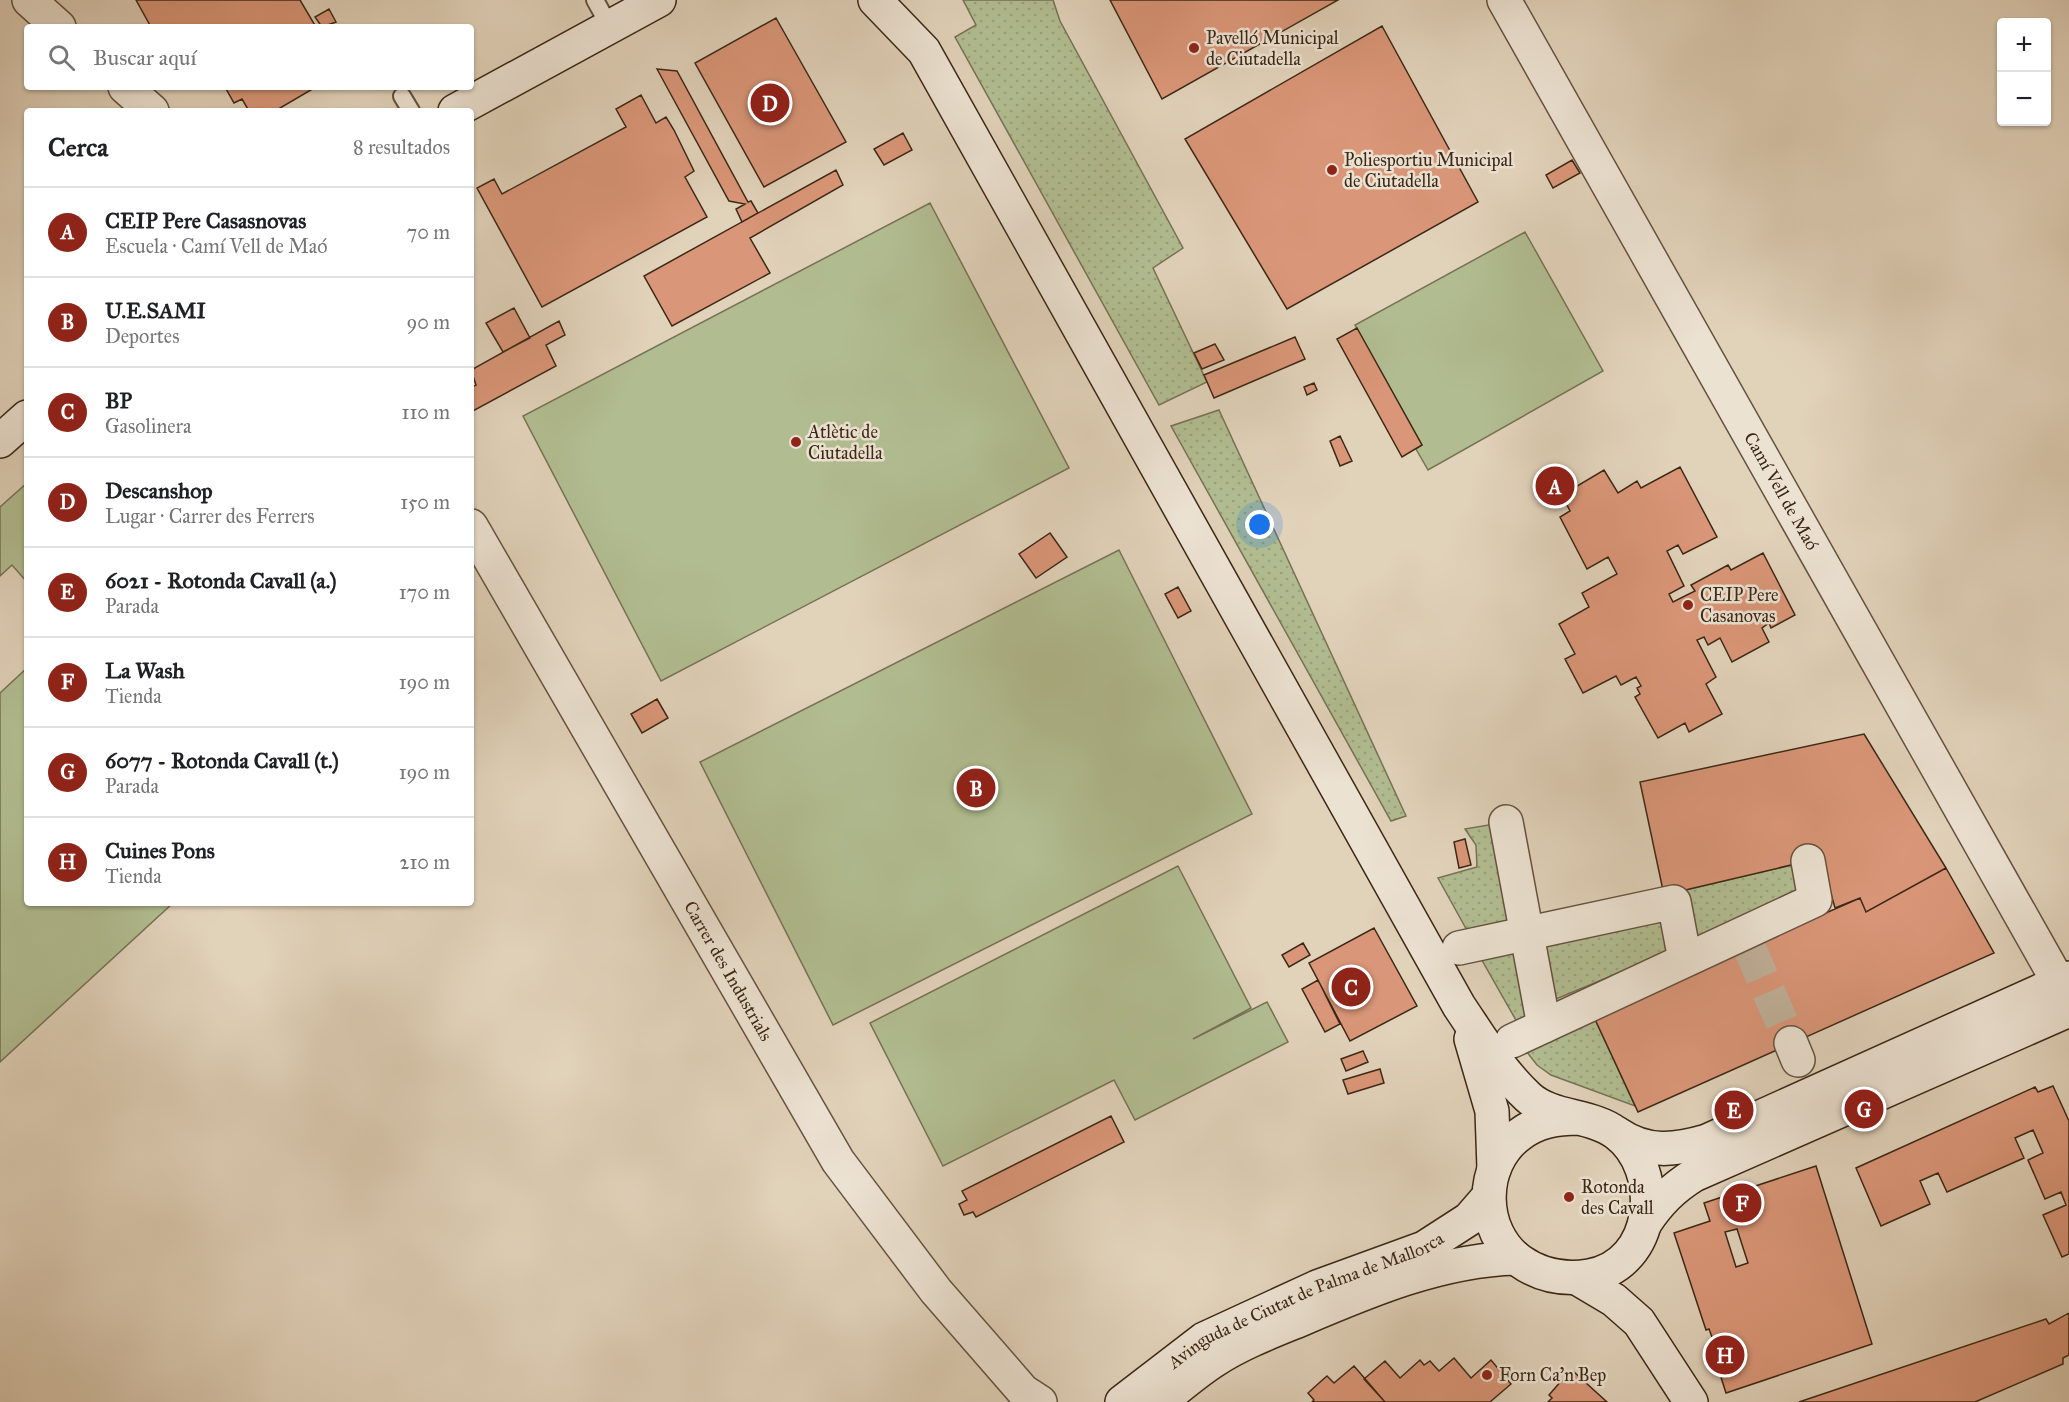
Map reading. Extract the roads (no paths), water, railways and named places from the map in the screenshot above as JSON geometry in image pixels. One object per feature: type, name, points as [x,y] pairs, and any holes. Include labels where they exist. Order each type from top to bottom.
[{"type":"street","points":[[28,0],[55,24]]},
{"type":"street","points":[[460,108],[602,13],[659,0]]},
{"type":"street","points":[[875,0],[922,48],[1459,1006],[1485,1045],[1529,1098],[1552,1110],[1615,1132],[1632,1144],[1665,1150],[1707,1141],[2066,990]]},
{"type":"street","points":[[912,0],[922,48]]},
{"type":"street","name":"Camí Vell de Maó","points":[[1504,0],[2066,990]]},
{"type":"street","points":[[128,90],[149,108]]},
{"type":"street","points":[[0,441],[24,420]]},
{"type":"street","name":"Carrer des Industrials","points":[[474,531],[838,1161],[936,1291],[1030,1398]]},
{"type":"street","points":[[1506,822],[1544,1026]]},
{"type":"street","points":[[1512,1041],[1685,960],[1746,940],[1815,900],[1808,861]]},
{"type":"street","points":[[1459,948],[1674,903],[1685,960]]},
{"type":"street","points":[[1459,1006],[1475,1048],[1492,1111],[1491,1183],[1495,1230],[1516,1258],[1543,1274],[1577,1278],[1600,1273],[1621,1260],[1631,1250],[1658,1203],[1675,1187],[1694,1175],[2066,990]]},
{"type":"street","points":[[1491,1183],[1504,1150],[1519,1135],[1537,1124],[1558,1118],[1579,1118]]},
{"type":"street","points":[[1615,1132],[1630,1146],[1641,1163],[1648,1182],[1649,1203],[1646,1222]]},
{"type":"street","name":"Avinguda de Ciutat de Palma de Mallorca","points":[[1122,1402],[1204,1339],[1317,1287],[1424,1248],[1469,1219],[1491,1183]]},
{"type":"street","name":"Avinguda de Ciutat de Palma de Mallorca","points":[[1160,1402],[1215,1360],[1325,1310],[1432,1270],[1485,1259],[1516,1258]]},
{"type":"street","points":[[1577,1278],[1614,1300],[1639,1322],[1691,1402]]},
{"type":"lane","points":[[402,96],[409,108]]},
{"type":"tunnel","points":[[1749,947],[1791,1043]]},
{"type":"place","name":"Pavelló Municipal de Ciutadella","points":[[1194,48]]},
{"type":"place","name":"Descanshop","points":[[770,103]]},
{"type":"place","name":"Poliesportiu Municipal de Ciutadella","points":[[1332,170]]},
{"type":"place","name":"Atlètic de Ciutadella","points":[[796,442]]},
{"type":"place","name":"CEIP Pere Casasnovas","points":[[1555,486]]},
{"type":"place","name":"CEIP Pere Casanovas","points":[[1688,605]]},
{"type":"place","name":"U.E.SAMI","points":[[976,788]]},
{"type":"place","name":"BP","points":[[1351,987]]},
{"type":"place","name":"6077 - Rotonda Cavall (t.)","points":[[1864,1109]]},
{"type":"place","name":"6021 - Rotonda Cavall (a.)","points":[[1734,1110]]},
{"type":"place","name":"Rotonda des Cavall","points":[[1569,1197]]},
{"type":"place","name":"La Wash","points":[[1742,1203]]},
{"type":"place","name":"Cuines Pons","points":[[1725,1355]]},
{"type":"place","name":"Forn Ca'n Bep","points":[[1487,1375]]}]
